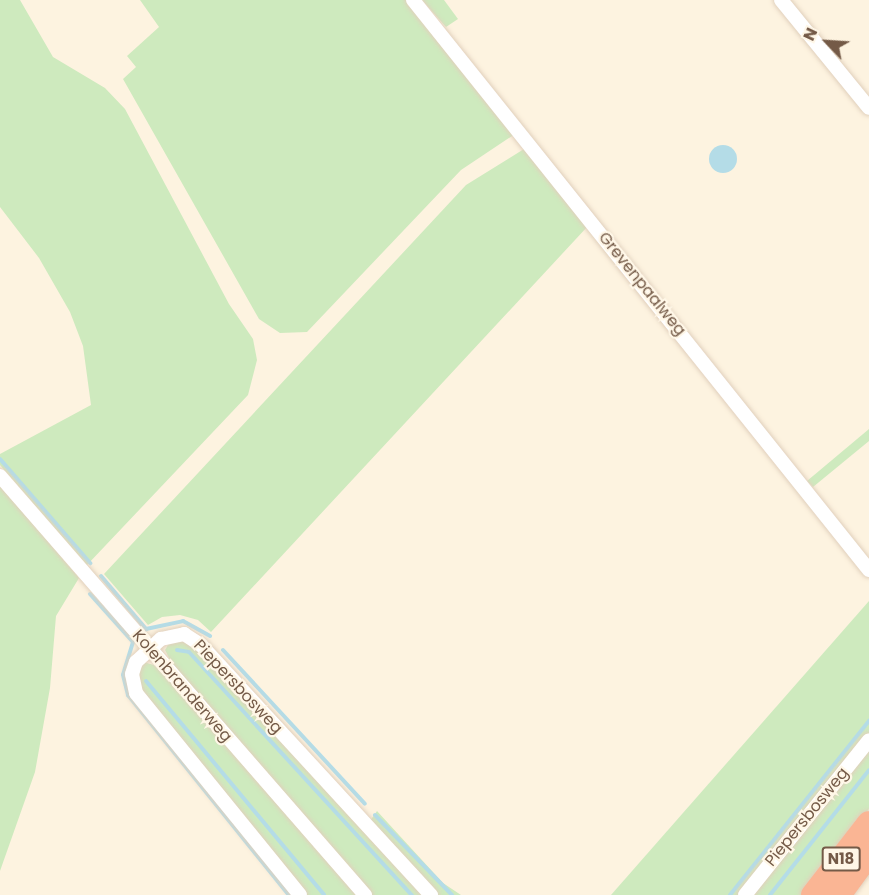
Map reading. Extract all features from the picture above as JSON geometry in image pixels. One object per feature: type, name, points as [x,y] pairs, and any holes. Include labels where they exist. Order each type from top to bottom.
[{"type":"highway","name":"N18","points":[[813,895],[869,823]]},
{"type":"highway","name":"N18","points":[[839,895],[869,854]]},
{"type":"street","name":"Grevenpaalweg","points":[[413,0],[869,570]]},
{"type":"street","points":[[781,0],[869,108]]},
{"type":"street","name":"Kolenbranderweg","points":[[0,476],[365,895]]},
{"type":"street","name":"Piepersbosweg","points":[[148,647],[172,634],[184,634],[201,645],[431,895]]},
{"type":"street","points":[[148,647],[132,674],[136,693],[300,895]]},
{"type":"street","name":"Piepersbosweg","points":[[745,895],[869,740]]},
{"type":"green space","points":[[0,0],[20,0],[53,57],[105,88],[125,109],[229,304],[253,339],[257,360],[248,395],[87,565],[0,465],[0,454],[91,405],[83,346],[70,312],[39,258],[0,207]]},
{"type":"green space","points":[[140,0],[407,0],[515,134],[461,170],[307,332],[280,333],[259,319],[123,79],[136,67],[127,56],[159,27]]},
{"type":"green space","points":[[422,0],[444,0],[458,19],[446,27]]},
{"type":"green space","points":[[524,149],[588,226],[211,632],[198,620],[180,615],[162,617],[148,625],[104,574],[466,185]]},
{"type":"green space","points":[[869,429],[869,441],[813,487],[807,481]]},
{"type":"green space","points":[[0,485],[79,578],[56,616],[50,688],[35,772],[0,871]]},
{"type":"green space","points":[[869,601],[869,736],[742,895],[611,895]]},
{"type":"green space","points":[[172,638],[192,642],[426,895],[371,895],[172,664],[165,650]]},
{"type":"green space","points":[[143,662],[154,665],[175,685],[358,895],[307,895],[143,694],[136,672]]},
{"type":"green space","points":[[869,747],[869,809],[802,895],[751,895]]},
{"type":"green space","points":[[377,811],[443,883],[461,895],[437,895],[370,821]]},
{"type":"water","points":[[723,145],[733,149],[737,159],[733,169],[723,173],[713,169],[709,159],[713,149]]},
{"type":"waterway","points":[[0,459],[90,563]]},
{"type":"waterway","points":[[101,576],[146,629],[183,621],[210,636]]},
{"type":"waterway","points":[[90,594],[133,642],[123,675],[128,695],[289,895]]},
{"type":"waterway","points":[[177,650],[189,652],[412,895]]},
{"type":"waterway","points":[[223,650],[365,804]]},
{"type":"waterway","points":[[146,681],[324,895]]},
{"type":"waterway","points":[[730,895],[869,721]]},
{"type":"waterway","points":[[770,895],[869,770]]},
{"type":"waterway","points":[[375,815],[452,895]]}]
